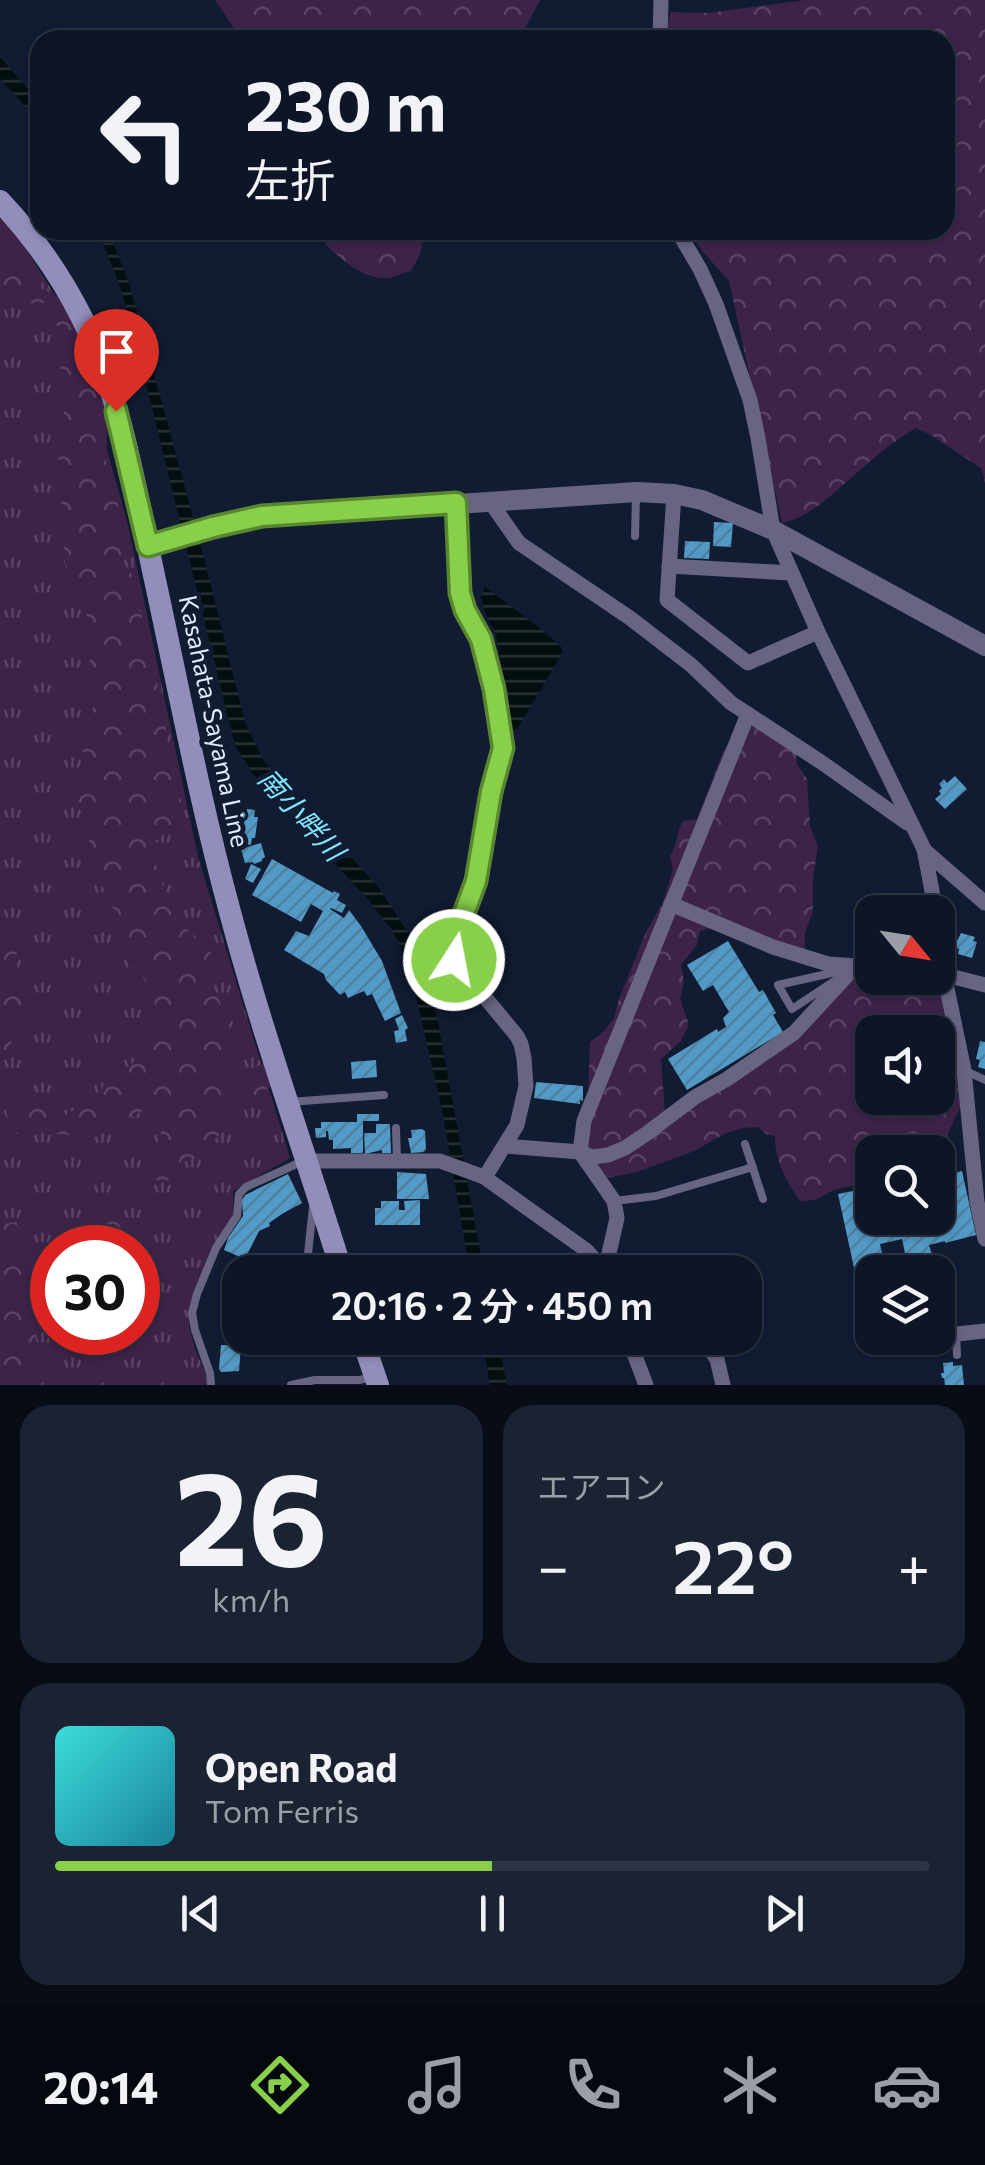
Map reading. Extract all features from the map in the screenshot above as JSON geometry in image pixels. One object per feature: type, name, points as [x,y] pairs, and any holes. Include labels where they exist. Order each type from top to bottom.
[{"type":"main road","name":"Kasahata-Sayama Line","points":[[0,200],[30,239]]},
{"type":"main road","name":"Kasahata-Sayama Line","points":[[31,240],[52,267],[88,332],[157,543],[230,913],[337,1255]]},
{"type":"main road","points":[[368,1355],[376,1380]]},
{"type":"street","points":[[660,30],[661,0]]},
{"type":"street","points":[[683,240],[716,304],[750,400],[773,530],[924,850],[933,895]]},
{"type":"street","points":[[157,543],[262,516],[636,492],[674,494],[702,500],[773,530],[985,646]]},
{"type":"street","points":[[674,494],[667,600],[748,663],[818,632]]},
{"type":"street","points":[[490,500],[519,543],[691,665],[731,703],[910,825]]},
{"type":"street","points":[[456,503],[460,593],[481,639],[503,748],[491,792],[476,881],[452,953],[522,1044],[526,1086],[517,1125],[484,1177]]},
{"type":"street","points":[[669,566],[790,573]]},
{"type":"street","points":[[609,1255],[617,1218],[614,1201],[580,1152],[584,1121],[748,714]]},
{"type":"street","points":[[924,850],[985,903]]},
{"type":"street","points":[[672,904],[773,947],[854,968]]},
{"type":"street","points":[[506,1146],[580,1152],[592,1157],[625,1148],[794,1033],[854,968]]},
{"type":"street","points":[[955,976],[985,984]]},
{"type":"street","points":[[946,995],[964,1070],[977,1202],[985,1239]]},
{"type":"street","points":[[307,1161],[442,1161],[484,1177],[590,1255]]},
{"type":"street","points":[[956,1334],[985,1331]]},
{"type":"street","points":[[635,1355],[646,1385]]},
{"type":"street","points":[[714,1355],[724,1385]]},
{"type":"lane","points":[[635,536],[636,492]]},
{"type":"lane","points":[[854,968],[792,1009],[778,985],[835,972],[854,968]]},
{"type":"lane","points":[[964,1070],[985,1080]]},
{"type":"lane","points":[[287,1102],[384,1095]]},
{"type":"lane","points":[[396,1128],[397,1160]]},
{"type":"lane","points":[[745,1144],[763,1199]]},
{"type":"lane","points":[[212,1385],[192,1313],[216,1248],[237,1216],[238,1194],[293,1164],[307,1161]]},
{"type":"lane","points":[[614,1201],[656,1196],[753,1167]]},
{"type":"lane","points":[[308,1255],[316,1187]]},
{"type":"lane","points":[[956,1334],[957,1355]]},
{"type":"lane","points":[[291,1385],[330,1379],[376,1380]]},
{"type":"green space","points":[[215,0],[540,0],[524,30],[235,30]]},
{"type":"green space","points":[[806,0],[985,0],[985,483],[982,469],[916,428],[813,509],[782,523],[729,281],[695,240],[955,240],[955,30],[666,30],[671,12],[707,13]]},
{"type":"green space","points":[[0,209],[57,298],[96,410],[128,525],[198,857],[290,1158],[233,1191],[234,1213],[213,1248],[191,1301],[189,1326],[208,1379],[206,1385],[0,1385]]},
{"type":"green space","points":[[0,232],[4,240],[25,255],[41,288],[63,300],[108,413],[106,466],[119,508],[120,548],[136,587],[184,816],[155,841],[155,861],[176,919],[212,955],[213,986],[224,1012],[233,1022],[225,1072],[233,1083],[265,1062],[271,1086],[225,1113],[222,1133],[200,1155],[187,1160],[168,1181],[148,1176],[135,1186],[122,1205],[124,1225],[77,1225],[151,1164],[163,1126],[176,1115],[169,1108],[146,1109],[96,1137],[43,1133],[35,1127],[17,1134],[5,1106],[44,1108],[66,1115],[98,1096],[105,1082],[119,1069],[130,1066],[162,1020],[142,974],[128,964],[129,939],[110,898],[104,888],[92,881],[86,849],[91,837],[87,820],[74,801],[75,781],[84,768],[85,757],[80,731],[97,701],[85,674],[94,649],[91,624],[82,606],[79,583],[68,571],[64,558],[62,505],[56,481],[64,410],[60,340],[53,314],[45,303],[10,304],[0,309]]},
{"type":"green space","points":[[326,240],[421,240],[422,246],[411,271],[379,278],[354,267],[325,244]]},
{"type":"green space","points":[[765,717],[796,751],[797,764],[807,779],[810,826],[818,846],[813,912],[805,932],[805,949],[795,959],[712,928],[700,931],[697,945],[681,965],[684,982],[680,999],[689,1024],[681,1041],[661,1059],[665,1113],[688,1109],[855,977],[855,995],[946,995],[949,1015],[855,1015],[855,1115],[955,1115],[955,1055],[962,1104],[948,1135],[855,1135],[855,1185],[815,1200],[800,1201],[779,1162],[775,1136],[758,1127],[724,1134],[694,1151],[637,1172],[606,1178],[586,1148],[590,1042],[614,1018],[646,932],[662,904],[673,870],[670,856],[681,825],[683,821],[697,819],[723,752],[739,729]]},
{"type":"green space","points":[[0,904],[16,943],[27,1012],[24,1024],[13,1037],[9,1055],[0,1057]]},
{"type":"green space","points":[[16,1222],[23,1260],[30,1260],[30,1306],[25,1307],[21,1315],[30,1324],[30,1355],[38,1355],[33,1370],[25,1367],[21,1385],[0,1385],[0,1225]]},
{"type":"water","points":[[0,57],[30,92],[30,111],[0,79]]},
{"type":"water","name":"南小畔川","points":[[102,240],[112,240],[130,286],[245,722],[264,761],[379,888],[423,956],[481,1255],[467,1255],[443,1114],[408,961],[392,930],[366,897],[275,800],[235,745],[135,339]]},
{"type":"water","points":[[485,587],[562,648],[516,731],[496,635],[481,597]]},
{"type":"water","points":[[485,1355],[501,1355],[507,1385],[490,1385]]},
{"type":"building","points":[[714,522],[733,523],[731,547],[713,546]]},
{"type":"building","points":[[685,541],[710,542],[709,559],[684,558]]},
{"type":"building","points":[[955,776],[967,789],[945,809],[935,799],[941,794],[939,784]]},
{"type":"building","points":[[242,810],[255,810],[254,817],[258,817],[251,845],[237,843]]},
{"type":"building","points":[[261,843],[265,857],[262,861],[245,863],[241,849]]},
{"type":"building","points":[[272,859],[340,894],[337,900],[346,905],[342,913],[330,909],[344,918],[349,910],[361,926],[382,961],[401,1013],[385,1021],[372,994],[367,996],[364,991],[348,998],[345,992],[340,995],[324,974],[284,950],[296,931],[309,936],[323,911],[311,904],[301,922],[252,895]]},
{"type":"building","points":[[251,864],[261,869],[253,883],[245,879]]},
{"type":"building","points":[[961,933],[975,937],[973,941],[977,942],[972,958],[958,954],[955,945]]},
{"type":"building","points":[[728,941],[759,992],[763,990],[783,1032],[687,1090],[668,1059],[726,1027],[723,1018],[729,1012],[713,985],[703,991],[687,965]]},
{"type":"building","points":[[402,1015],[408,1028],[407,1041],[396,1043],[394,1031],[399,1030],[395,1019]]},
{"type":"building","points":[[980,1041],[985,1042],[985,1069],[978,1067],[980,1060],[976,1059]]},
{"type":"building","points":[[376,1060],[377,1077],[352,1079],[351,1062]]},
{"type":"building","points":[[536,1082],[583,1086],[583,1101],[580,1104],[534,1098]]},
{"type":"building","points":[[357,1114],[379,1114],[379,1121],[363,1121],[363,1153],[351,1153],[351,1148],[333,1149],[328,1131],[326,1137],[316,1138],[315,1128],[321,1128],[321,1122],[357,1122]]},
{"type":"building","points":[[376,1124],[390,1124],[391,1153],[382,1150],[365,1154],[364,1133],[376,1133]]},
{"type":"building","points":[[422,1129],[426,1149],[411,1153],[411,1130]]},
{"type":"building","points":[[962,1171],[976,1235],[929,1245],[932,1255],[905,1255],[902,1239],[880,1244],[882,1255],[855,1255],[855,1272],[838,1194],[855,1190],[855,1235],[955,1235],[955,1172]]},
{"type":"building","points":[[397,1172],[426,1174],[429,1199],[397,1199]]},
{"type":"building","points":[[288,1174],[302,1203],[259,1231],[247,1255],[236,1255],[224,1250],[243,1216],[245,1195]]},
{"type":"building","points":[[420,1200],[420,1225],[375,1225],[375,1208],[381,1208],[381,1201],[399,1201],[399,1210],[405,1210],[404,1201]]},
{"type":"building","points":[[221,1345],[222,1355],[240,1355],[239,1371],[219,1369]]},
{"type":"building","points":[[953,1362],[953,1366],[962,1365],[964,1385],[945,1385],[943,1363]]},
{"type":"route","points":[[116,411],[148,546],[262,516],[456,503],[460,593],[481,639],[503,748],[491,792],[476,881],[455,938],[454,960]]}]
